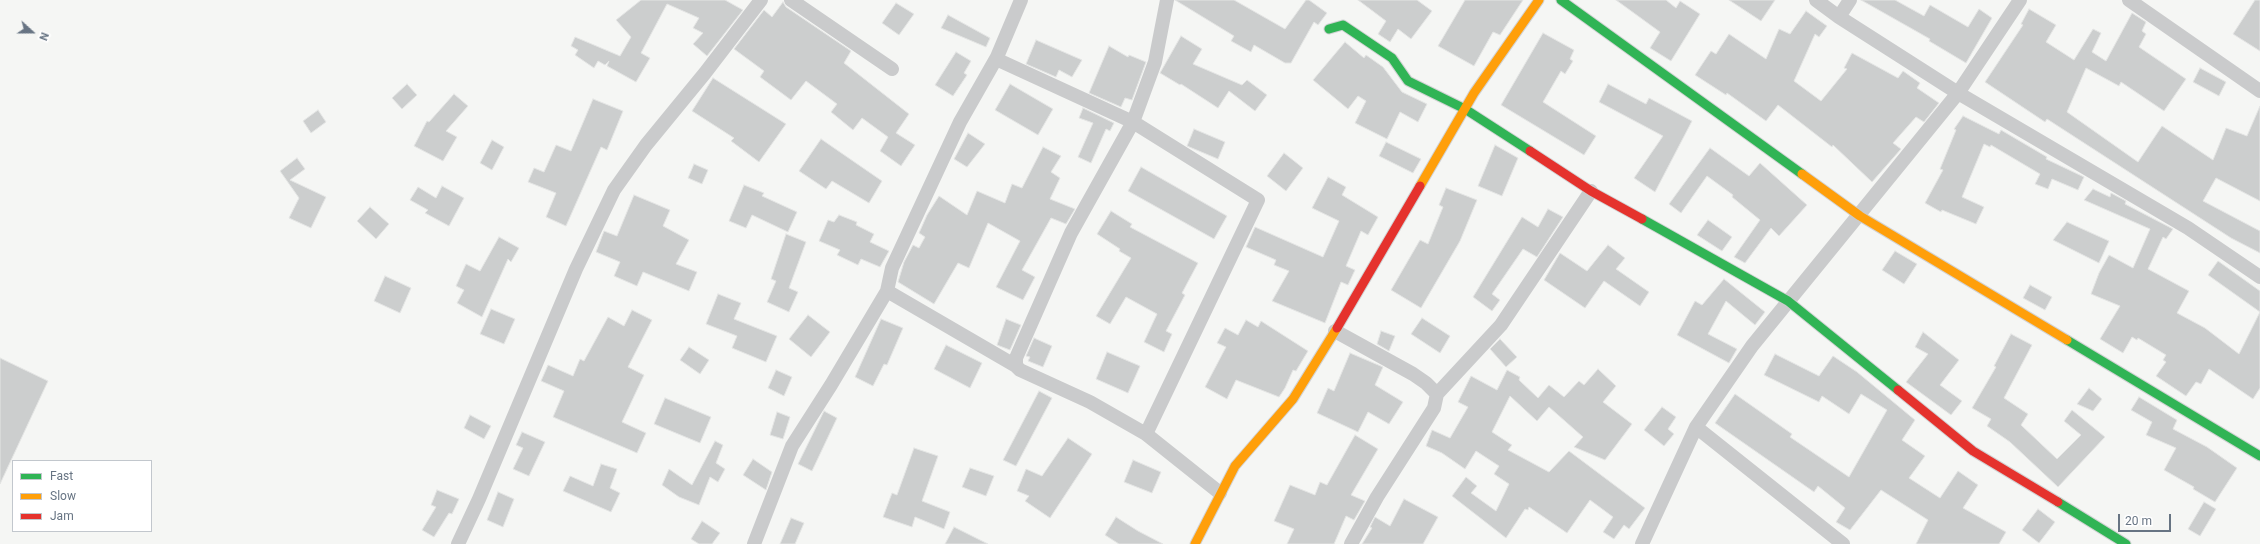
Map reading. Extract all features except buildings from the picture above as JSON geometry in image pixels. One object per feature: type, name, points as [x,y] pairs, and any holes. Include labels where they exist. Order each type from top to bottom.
[{"type":"street","points":[[458,544],[480,499],[576,269],[614,190],[646,145],[701,79],[761,0]]},
{"type":"street","points":[[791,0],[892,69]]},
{"type":"street","points":[[754,544],[792,446],[831,385],[887,291],[892,268],[960,122],[996,59],[1021,0]]},
{"type":"street","points":[[1016,366],[1016,358],[1071,234],[1133,122],[1155,62],[1167,0]]},
{"type":"street","points":[[1195,544],[1235,466],[1245,452],[1293,399],[1335,331],[1465,109],[1539,0]]},
{"type":"street","points":[[1561,0],[1860,216],[2260,456]]},
{"type":"street","points":[[1816,0],[1839,17],[1958,93],[2188,228],[2260,277]]},
{"type":"street","points":[[1839,17],[1850,0]]},
{"type":"street","points":[[1642,544],[1672,483],[1696,427],[1752,346],[1822,258],[1860,216],[1958,93],[2020,0]]},
{"type":"street","points":[[2129,0],[2260,91]]},
{"type":"street","points":[[1329,29],[1342,25],[1392,58],[1408,81],[1465,109],[1591,191],[1788,301],[1973,451],[2126,544]]},
{"type":"street","points":[[996,59],[1133,122],[1258,200],[1146,434]]},
{"type":"street","points":[[1351,544],[1377,497],[1434,408],[1436,394],[1501,325],[1591,191]]},
{"type":"street","points":[[887,291],[1016,366],[1020,370],[1090,402],[1146,434],[1220,493]]},
{"type":"street","points":[[1335,331],[1413,374],[1426,383],[1436,394]]},
{"type":"street","points":[[1696,427],[1843,544]]},
{"type":"traffic: fast","points":[[1561,0],[1802,174]]},
{"type":"traffic: fast","points":[[1329,29],[1343,25],[1392,58],[1408,81],[1465,109],[1530,151]]},
{"type":"traffic: fast","points":[[1642,219],[1788,301],[1898,390]]},
{"type":"traffic: fast","points":[[2067,340],[2260,456]]},
{"type":"traffic: fast","points":[[2058,502],[2126,544]]},
{"type":"traffic: slow","points":[[1420,186],[1474,93],[1539,0]]},
{"type":"traffic: slow","points":[[1802,174],[1860,216],[2067,340]]},
{"type":"traffic: slow","points":[[1195,544],[1235,466],[1293,399],[1337,328]]},
{"type":"traffic: jam","points":[[1530,151],[1591,191],[1642,219]]},
{"type":"traffic: jam","points":[[1337,328],[1420,186]]},
{"type":"traffic: jam","points":[[1898,390],[1973,451],[2058,502]]}]
